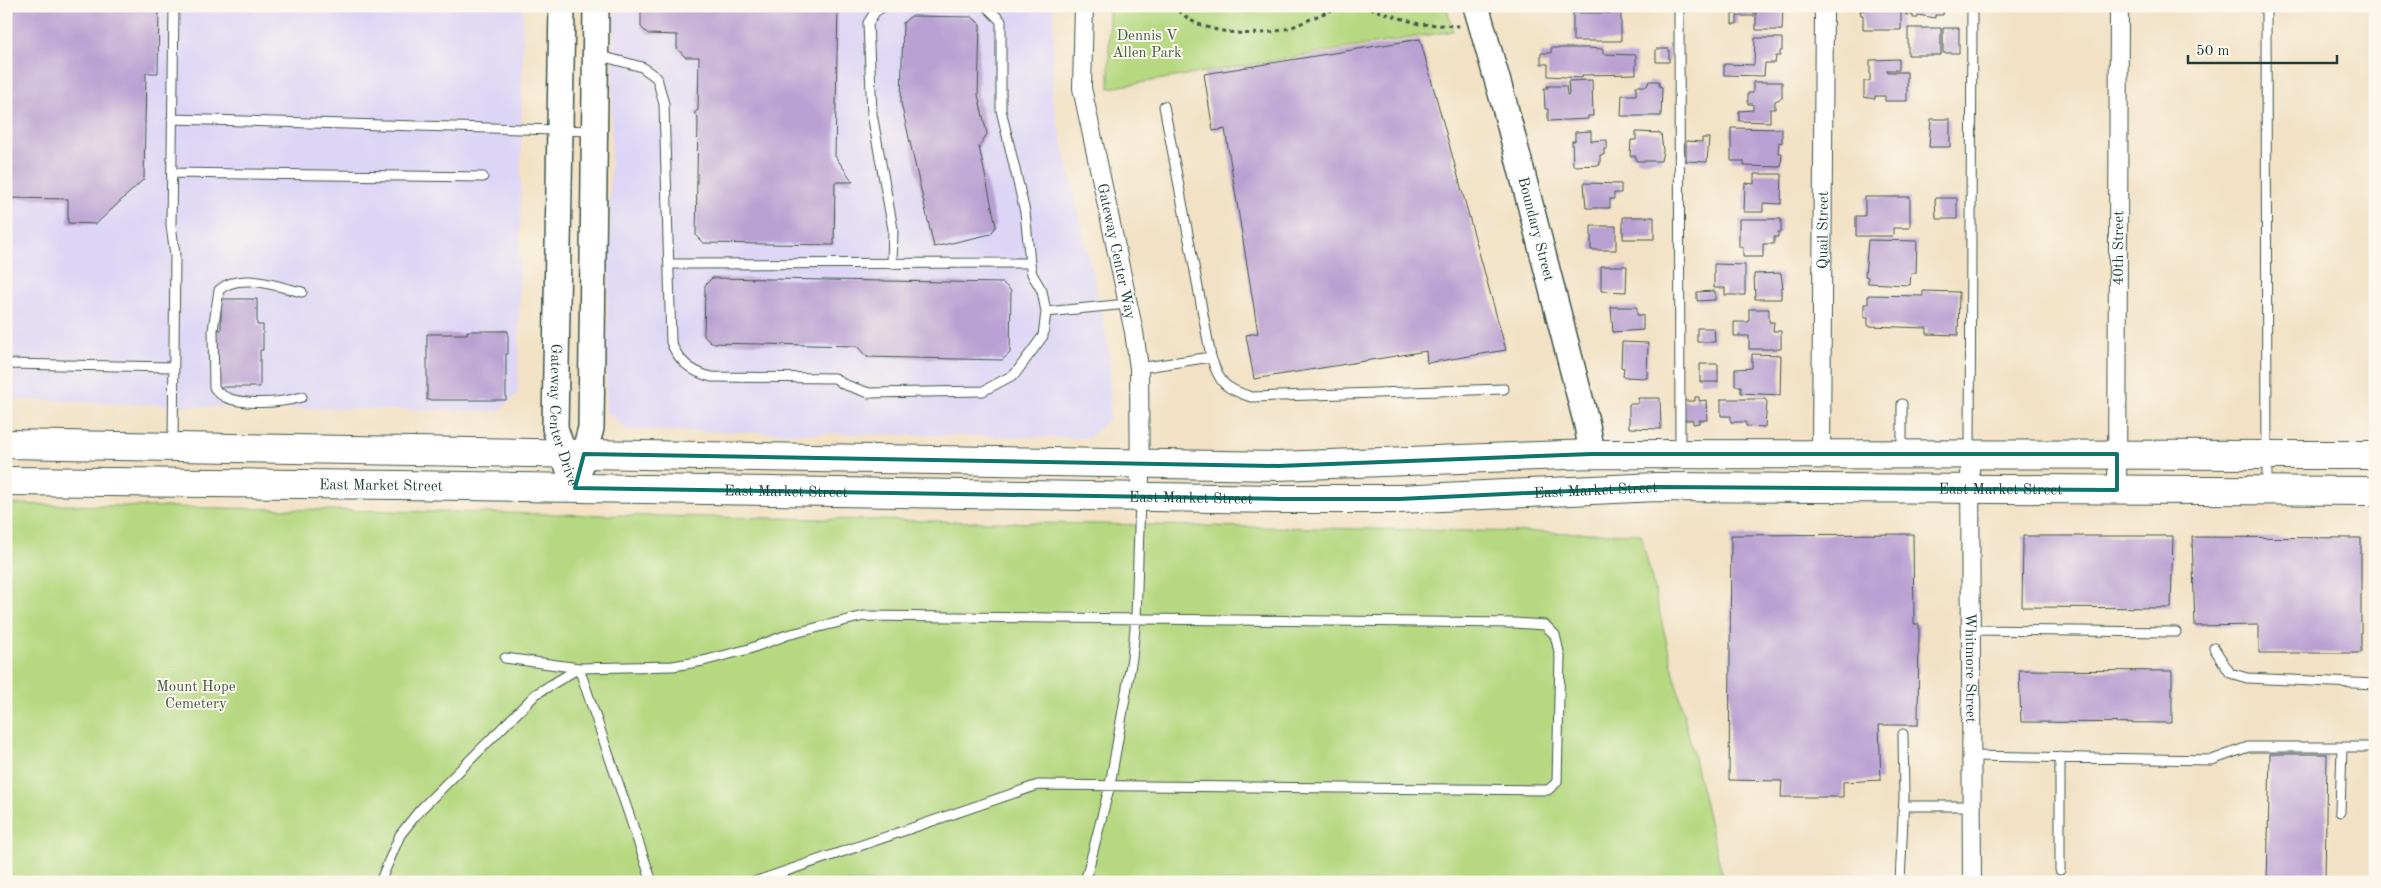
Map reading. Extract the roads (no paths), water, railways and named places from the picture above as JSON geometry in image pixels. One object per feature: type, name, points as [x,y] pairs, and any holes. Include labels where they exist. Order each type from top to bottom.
[{"type":"main road","points":[[6,444],[1289,466],[1592,454],[2375,455]]},
{"type":"main road","points":[[1324,499],[1376,485],[1558,474],[1573,470],[1592,454]]},
{"type":"main road","name":"East Market Street","points":[[6,481],[1324,499],[1399,499],[1657,487],[2375,491]]},
{"type":"street","name":"Gateway Center Drive","points":[[562,6],[555,428],[574,454],[575,488]]},
{"type":"street","name":"Gateway Center Drive","points":[[574,454],[592,428],[593,131],[596,6]]},
{"type":"street","name":"Gateway Center Way","points":[[1084,6],[1082,88],[1134,332],[1139,368],[1140,496]]},
{"type":"street","name":"Quail Street","points":[[1820,454],[1824,6]]},
{"type":"street","name":"40th Street","points":[[2117,490],[2119,6]]},
{"type":"street","name":"Boundary Street","points":[[1478,15],[1505,108],[1583,409],[1592,454]]},
{"type":"street","name":"Whitmore Street","points":[[1970,454],[1972,882]]},
{"type":"lane","points":[[173,448],[175,255],[171,225],[174,6]]},
{"type":"lane","points":[[884,6],[875,12],[868,23],[872,114],[893,229],[892,264]]},
{"type":"lane","points":[[595,54],[642,67],[657,78],[664,104],[671,342],[676,355],[698,374],[712,377],[835,378],[843,384],[869,394],[983,391],[1015,374],[1043,336],[1046,312],[1042,291],[1032,274],[1026,212],[1001,110],[1001,22],[995,13],[986,6]]},
{"type":"lane","points":[[1679,6],[1680,454]]},
{"type":"lane","points":[[1970,454],[1972,6]]},
{"type":"lane","points":[[2266,6],[2267,490]]},
{"type":"lane","points":[[1164,106],[1211,357],[1218,379],[1234,392],[1251,397],[1504,389]]},
{"type":"lane","points":[[172,119],[593,131]]},
{"type":"lane","points":[[172,173],[483,177]]},
{"type":"lane","points":[[669,264],[1030,263]]},
{"type":"lane","points":[[302,292],[252,282],[235,281],[226,284],[219,290],[217,297],[213,330],[214,387],[217,393],[229,400],[237,401],[287,402],[302,397]]},
{"type":"lane","points":[[1046,312],[1127,304]]},
{"type":"lane","points":[[1139,368],[1211,357]]},
{"type":"lane","points":[[6,364],[174,367]]},
{"type":"lane","points":[[1902,404],[1902,454]]},
{"type":"lane","points":[[1085,882],[1110,785],[1136,618],[1140,496]]},
{"type":"lane","points":[[505,658],[579,668],[672,666],[703,661],[749,649],[828,623],[864,616],[1136,618],[1545,625],[1555,635],[1560,656],[1557,782],[1548,790],[1038,785],[754,882]]},
{"type":"lane","points":[[1971,630],[2176,632]]},
{"type":"lane","points":[[2214,648],[2230,673],[2247,678],[2375,684]]},
{"type":"lane","points":[[380,882],[400,835],[419,811],[536,694],[579,668]]},
{"type":"lane","points":[[579,668],[652,882]]},
{"type":"lane","points":[[1900,882],[1904,806],[1903,734]]},
{"type":"lane","points":[[1972,756],[2212,760],[2248,747],[2375,747]]},
{"type":"lane","points":[[2340,812],[2342,747]]},
{"type":"lane","points":[[2060,757],[2060,870]]},
{"type":"lane","points":[[1904,806],[1972,806]]},
{"type":"park label","name":"Dennis V Allen Park","points":[[1147,44]]},
{"type":"park label","name":"Mount Hope Cemetery","points":[[196,694]]}]
